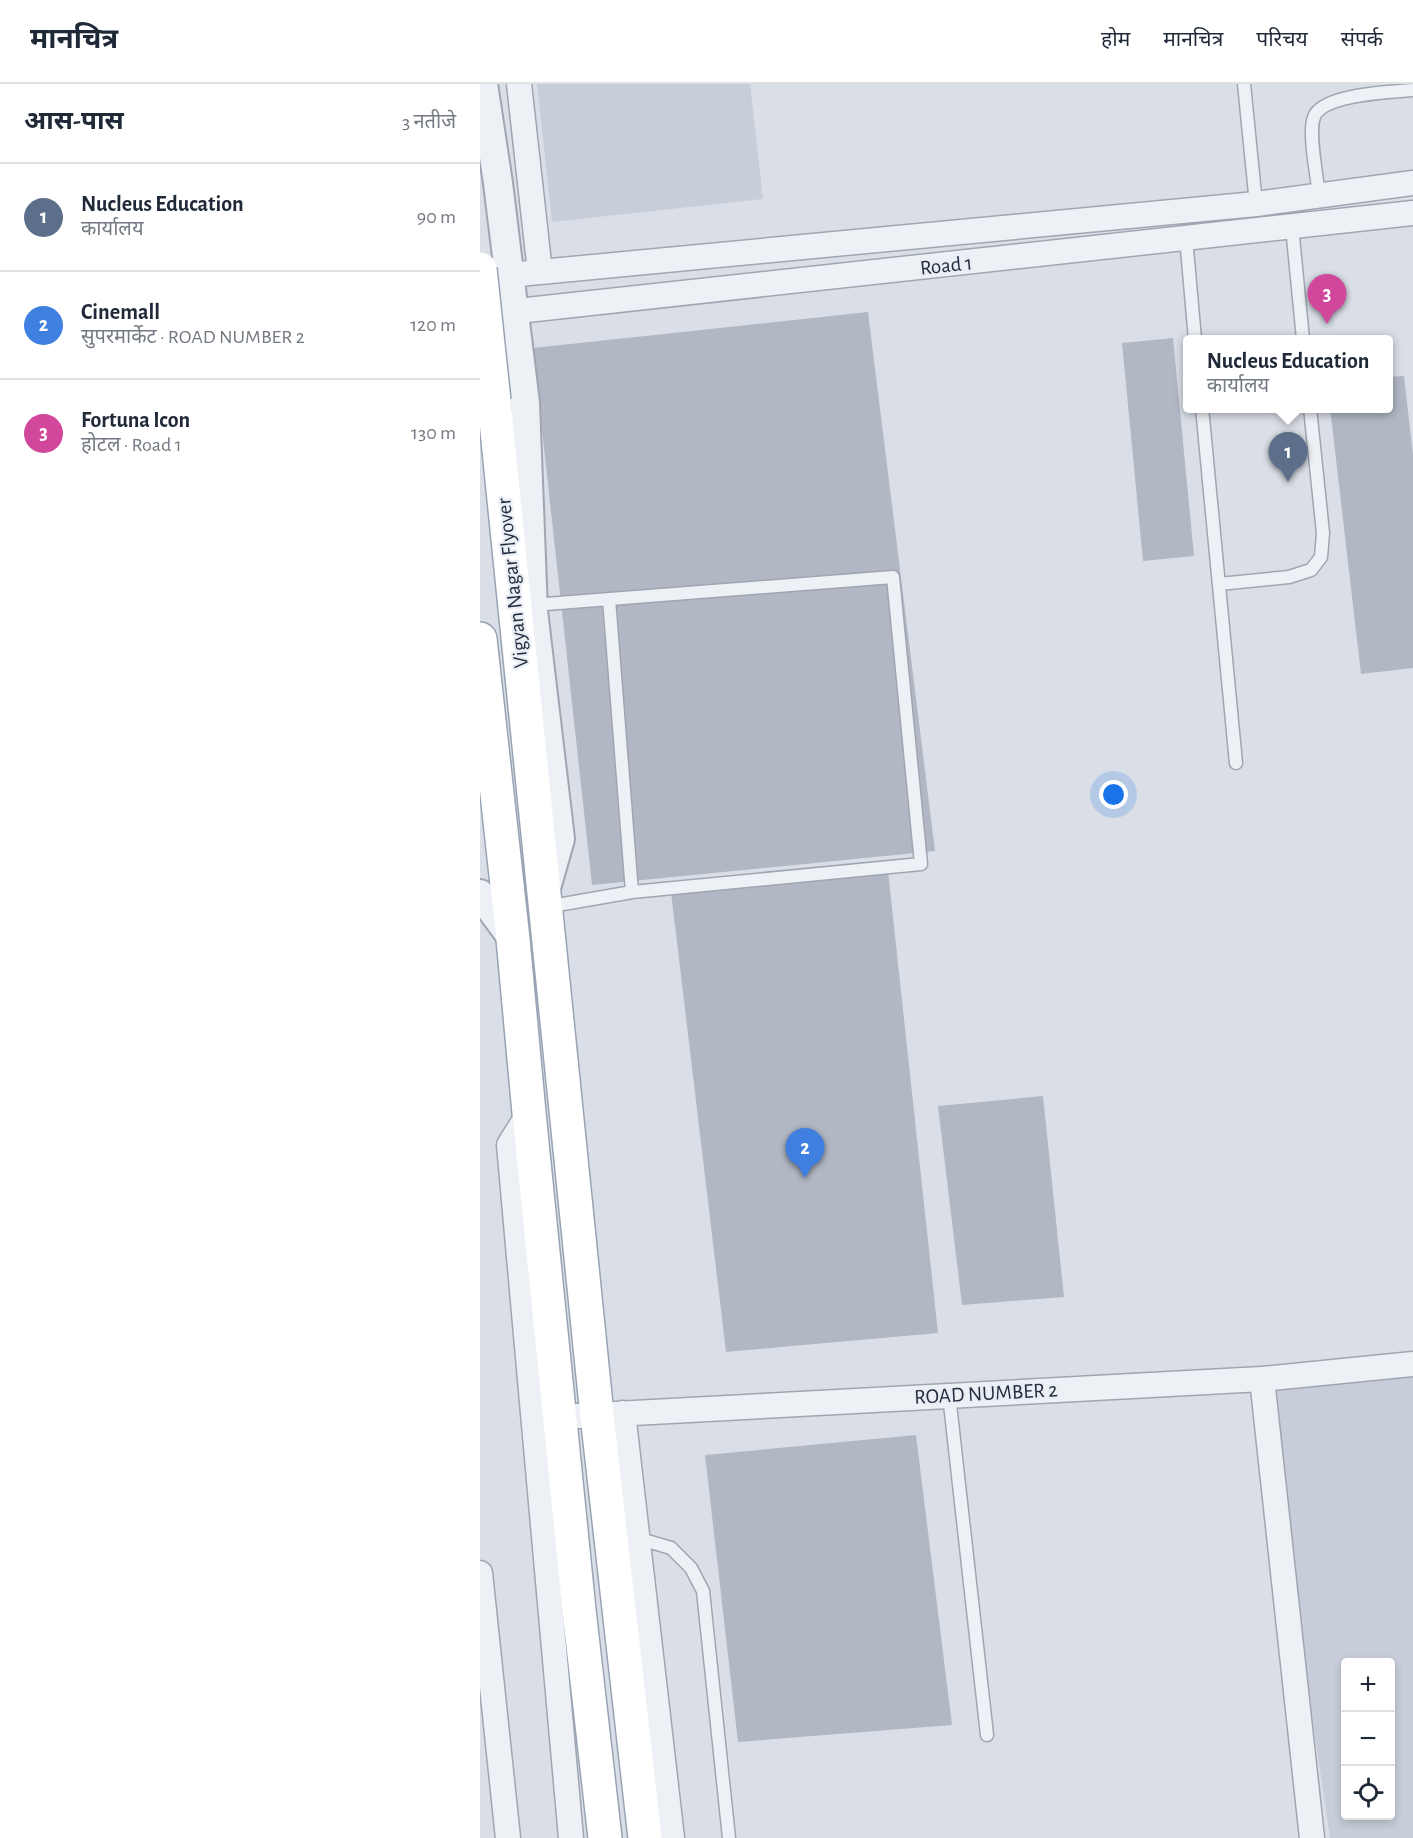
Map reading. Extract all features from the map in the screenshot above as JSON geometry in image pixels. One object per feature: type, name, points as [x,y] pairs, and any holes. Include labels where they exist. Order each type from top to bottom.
[{"type":"main road","name":"Vigyan Nagar Flyover","points":[[490,271],[494,401],[544,902],[610,1414],[619,1602],[645,1838]]},
{"type":"main road","name":"Vigyan Nagar Flyover","points":[[480,639],[513,939],[579,1610],[605,1838]]},
{"type":"street","points":[[483,84],[498,183],[490,271],[513,312],[525,403],[533,605],[561,839],[544,902]]},
{"type":"street","points":[[519,84],[540,272]]},
{"type":"street","name":"Road 1","points":[[490,271],[540,272],[1256,204],[1413,183]]},
{"type":"street","name":"Road 1","points":[[480,304],[513,312],[1413,213]]},
{"type":"street","points":[[480,894],[513,939]]},
{"type":"street","points":[[529,1113],[509,1145],[571,1838]]},
{"type":"street","name":"ROAD NUMBER 2","points":[[559,1417],[1262,1379],[1413,1365]]},
{"type":"street","points":[[1262,1379],[1312,1838]]},
{"type":"street","points":[[610,1414],[637,1538],[672,1838]]},
{"type":"street","points":[[480,1573],[508,1838]]},
{"type":"lane","points":[[1244,84],[1256,204]]},
{"type":"lane","points":[[1319,195],[1311,128],[1314,114],[1324,105],[1358,96],[1413,90]]},
{"type":"lane","points":[[1292,227],[1304,335]]},
{"type":"lane","points":[[1186,238],[1195,335]]},
{"type":"lane","points":[[1202,413],[1236,763]]},
{"type":"lane","points":[[1219,584],[1289,578],[1311,570],[1321,557],[1323,532],[1311,413]]},
{"type":"lane","points":[[533,605],[893,577],[921,864],[544,902]]},
{"type":"lane","points":[[609,599],[632,892]]},
{"type":"lane","points":[[949,1395],[987,1735]]},
{"type":"lane","points":[[637,1538],[671,1548],[691,1568],[703,1591],[729,1838]]},
{"type":"shaded area","points":[[537,84],[750,84],[763,199],[552,222]]},
{"type":"shaded area","points":[[1413,1364],[1413,1838],[1330,1838],[1262,1379]]},
{"type":"building","points":[[868,312],[935,851],[592,885],[533,348]]},
{"type":"building","points":[[1173,338],[1194,556],[1143,561],[1122,343]]},
{"type":"building","points":[[1404,376],[1413,455],[1413,668],[1361,674],[1331,413],[1393,413],[1393,377]]},
{"type":"building","points":[[888,871],[938,1333],[726,1352],[671,892]]},
{"type":"building","points":[[1043,1096],[1064,1297],[962,1305],[938,1106]]},
{"type":"building","points":[[916,1435],[952,1725],[738,1742],[705,1455]]},
{"type":"place","name":"Fortuna Icon","points":[[1327,324]]},
{"type":"place","name":"Nucleus Education","points":[[1288,482]]},
{"type":"place","name":"Cinemall","points":[[805,1178]]}]
